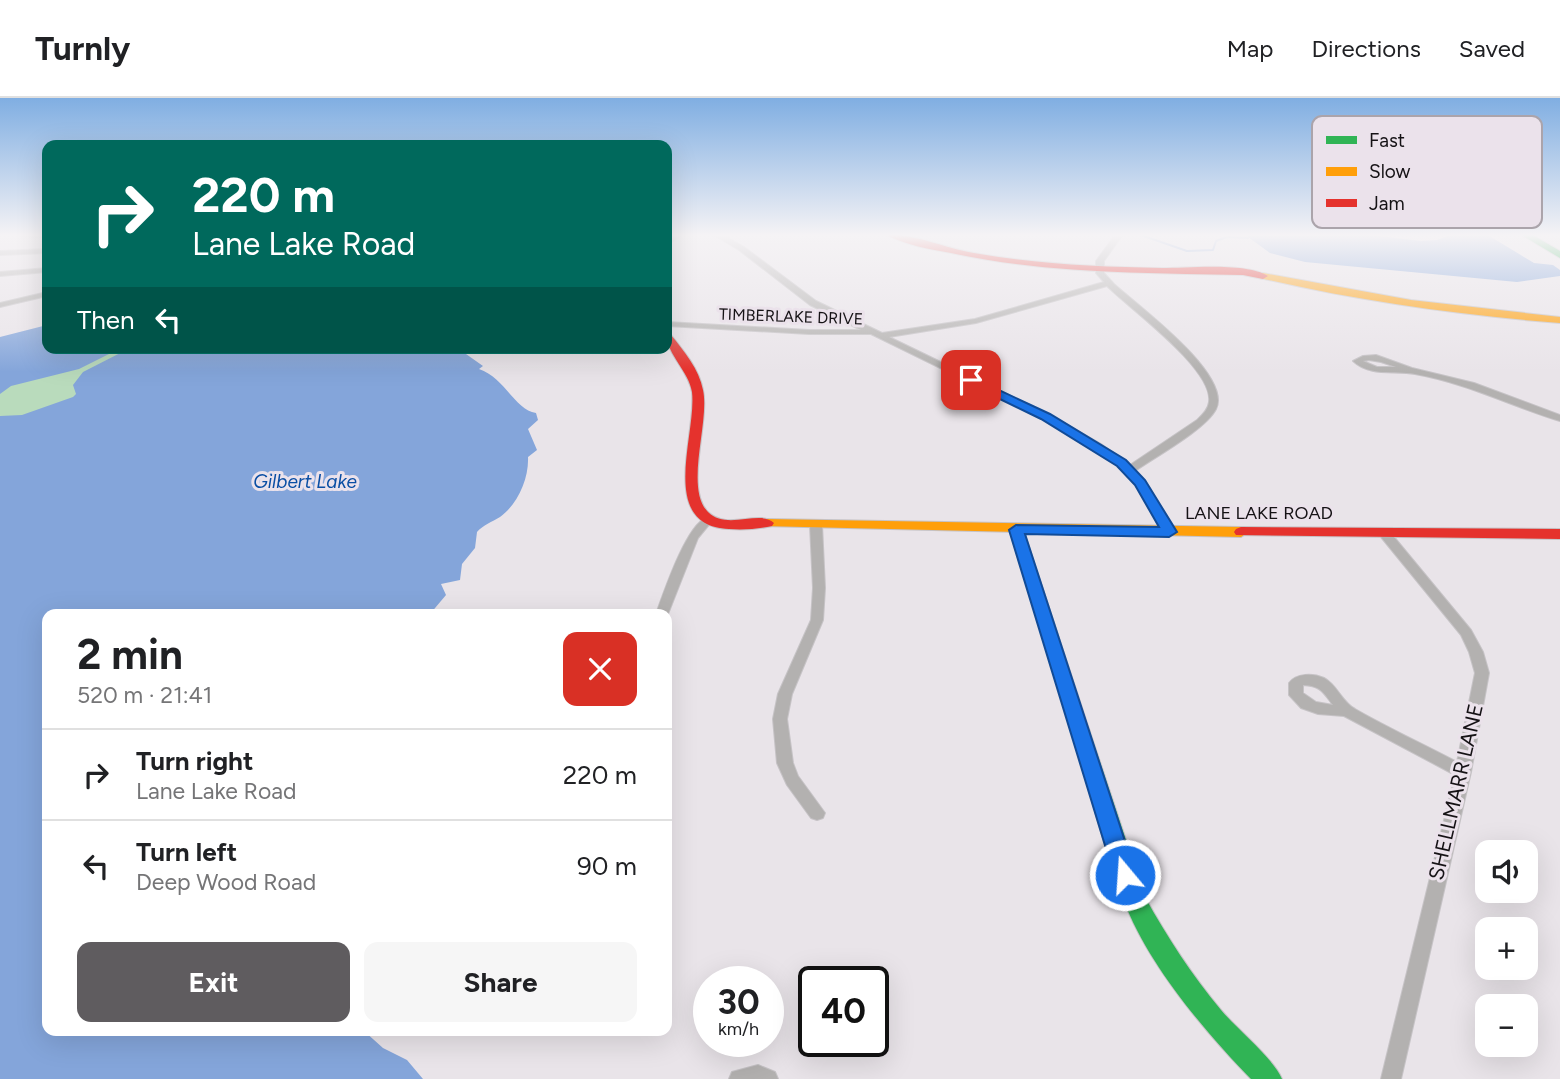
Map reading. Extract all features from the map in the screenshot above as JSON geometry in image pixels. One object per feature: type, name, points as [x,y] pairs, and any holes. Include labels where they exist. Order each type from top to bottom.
[{"type":"street","points":[[782,280],[802,296],[1045,416],[1097,446],[1130,470],[1145,489],[1169,532]]},
{"type":"street","name":"TIMBERLAKE DRIVE","points":[[672,324],[876,334],[976,321],[1095,280]]},
{"type":"street","points":[[1106,280],[1186,354],[1204,376],[1213,396],[1212,408],[1200,422],[1130,470]]},
{"type":"street","points":[[1282,280],[1397,303],[1488,315],[1560,320]]},
{"type":"street","points":[[0,305],[42,295]]},
{"type":"street","points":[[664,609],[693,537],[706,521],[693,500],[697,388],[687,366],[672,344]]},
{"type":"street","points":[[1409,370],[1397,364],[1371,358],[1357,361],[1372,368],[1409,370],[1486,390],[1560,418]]},
{"type":"street","name":"LANE LAKE ROAD","points":[[706,521],[816,525],[961,525],[1016,530],[1560,534]]},
{"type":"street","points":[[816,525],[819,589],[817,620],[785,694],[780,719],[785,763],[792,780],[817,813]]},
{"type":"street","points":[[1016,530],[1135,901],[1153,938],[1191,998],[1236,1048],[1269,1079]]},
{"type":"street","name":"SHELLMARR LANE","points":[[1385,534],[1455,618],[1472,643],[1479,661],[1480,684],[1463,772],[1391,1079]]},
{"type":"street","points":[[1346,711],[1463,772]]},
{"type":"street","points":[[739,1079],[758,1075],[768,1079]]},
{"type":"green space","points":[[42,351],[42,354],[161,354],[23,433],[0,423],[0,377]]},
{"type":"water","points":[[1493,280],[1533,280],[1517,282]]},
{"type":"water","points":[[42,326],[42,354],[109,354],[79,369],[11,386],[0,394],[0,337]]},
{"type":"water","name":"Gilbert Lake","points":[[118,354],[466,354],[483,366],[479,369],[496,379],[522,406],[536,413],[538,420],[528,429],[537,450],[528,457],[527,473],[517,498],[506,512],[477,532],[475,548],[462,564],[460,580],[441,584],[446,595],[434,609],[42,609],[42,1036],[370,1036],[383,1048],[407,1060],[423,1079],[0,1079],[0,416],[22,415],[73,397],[76,394],[73,385],[83,372]]},
{"type":"traffic: fast","points":[[1081,732],[1135,901],[1194,996],[1269,1079]]},
{"type":"traffic: slow","points":[[1283,280],[1411,303],[1560,320]]},
{"type":"traffic: slow","points":[[767,523],[1241,532]]},
{"type":"traffic: jam","points":[[672,344],[690,371],[698,394],[692,484],[701,514],[713,522],[725,525],[767,523]]},
{"type":"traffic: jam","points":[[1016,529],[1081,732]]},
{"type":"traffic: jam","points":[[1241,532],[1560,534]]},
{"type":"route","points":[[971,380],[1045,416],[1122,463],[1140,483],[1169,532],[1016,530],[1125,875]]}]
